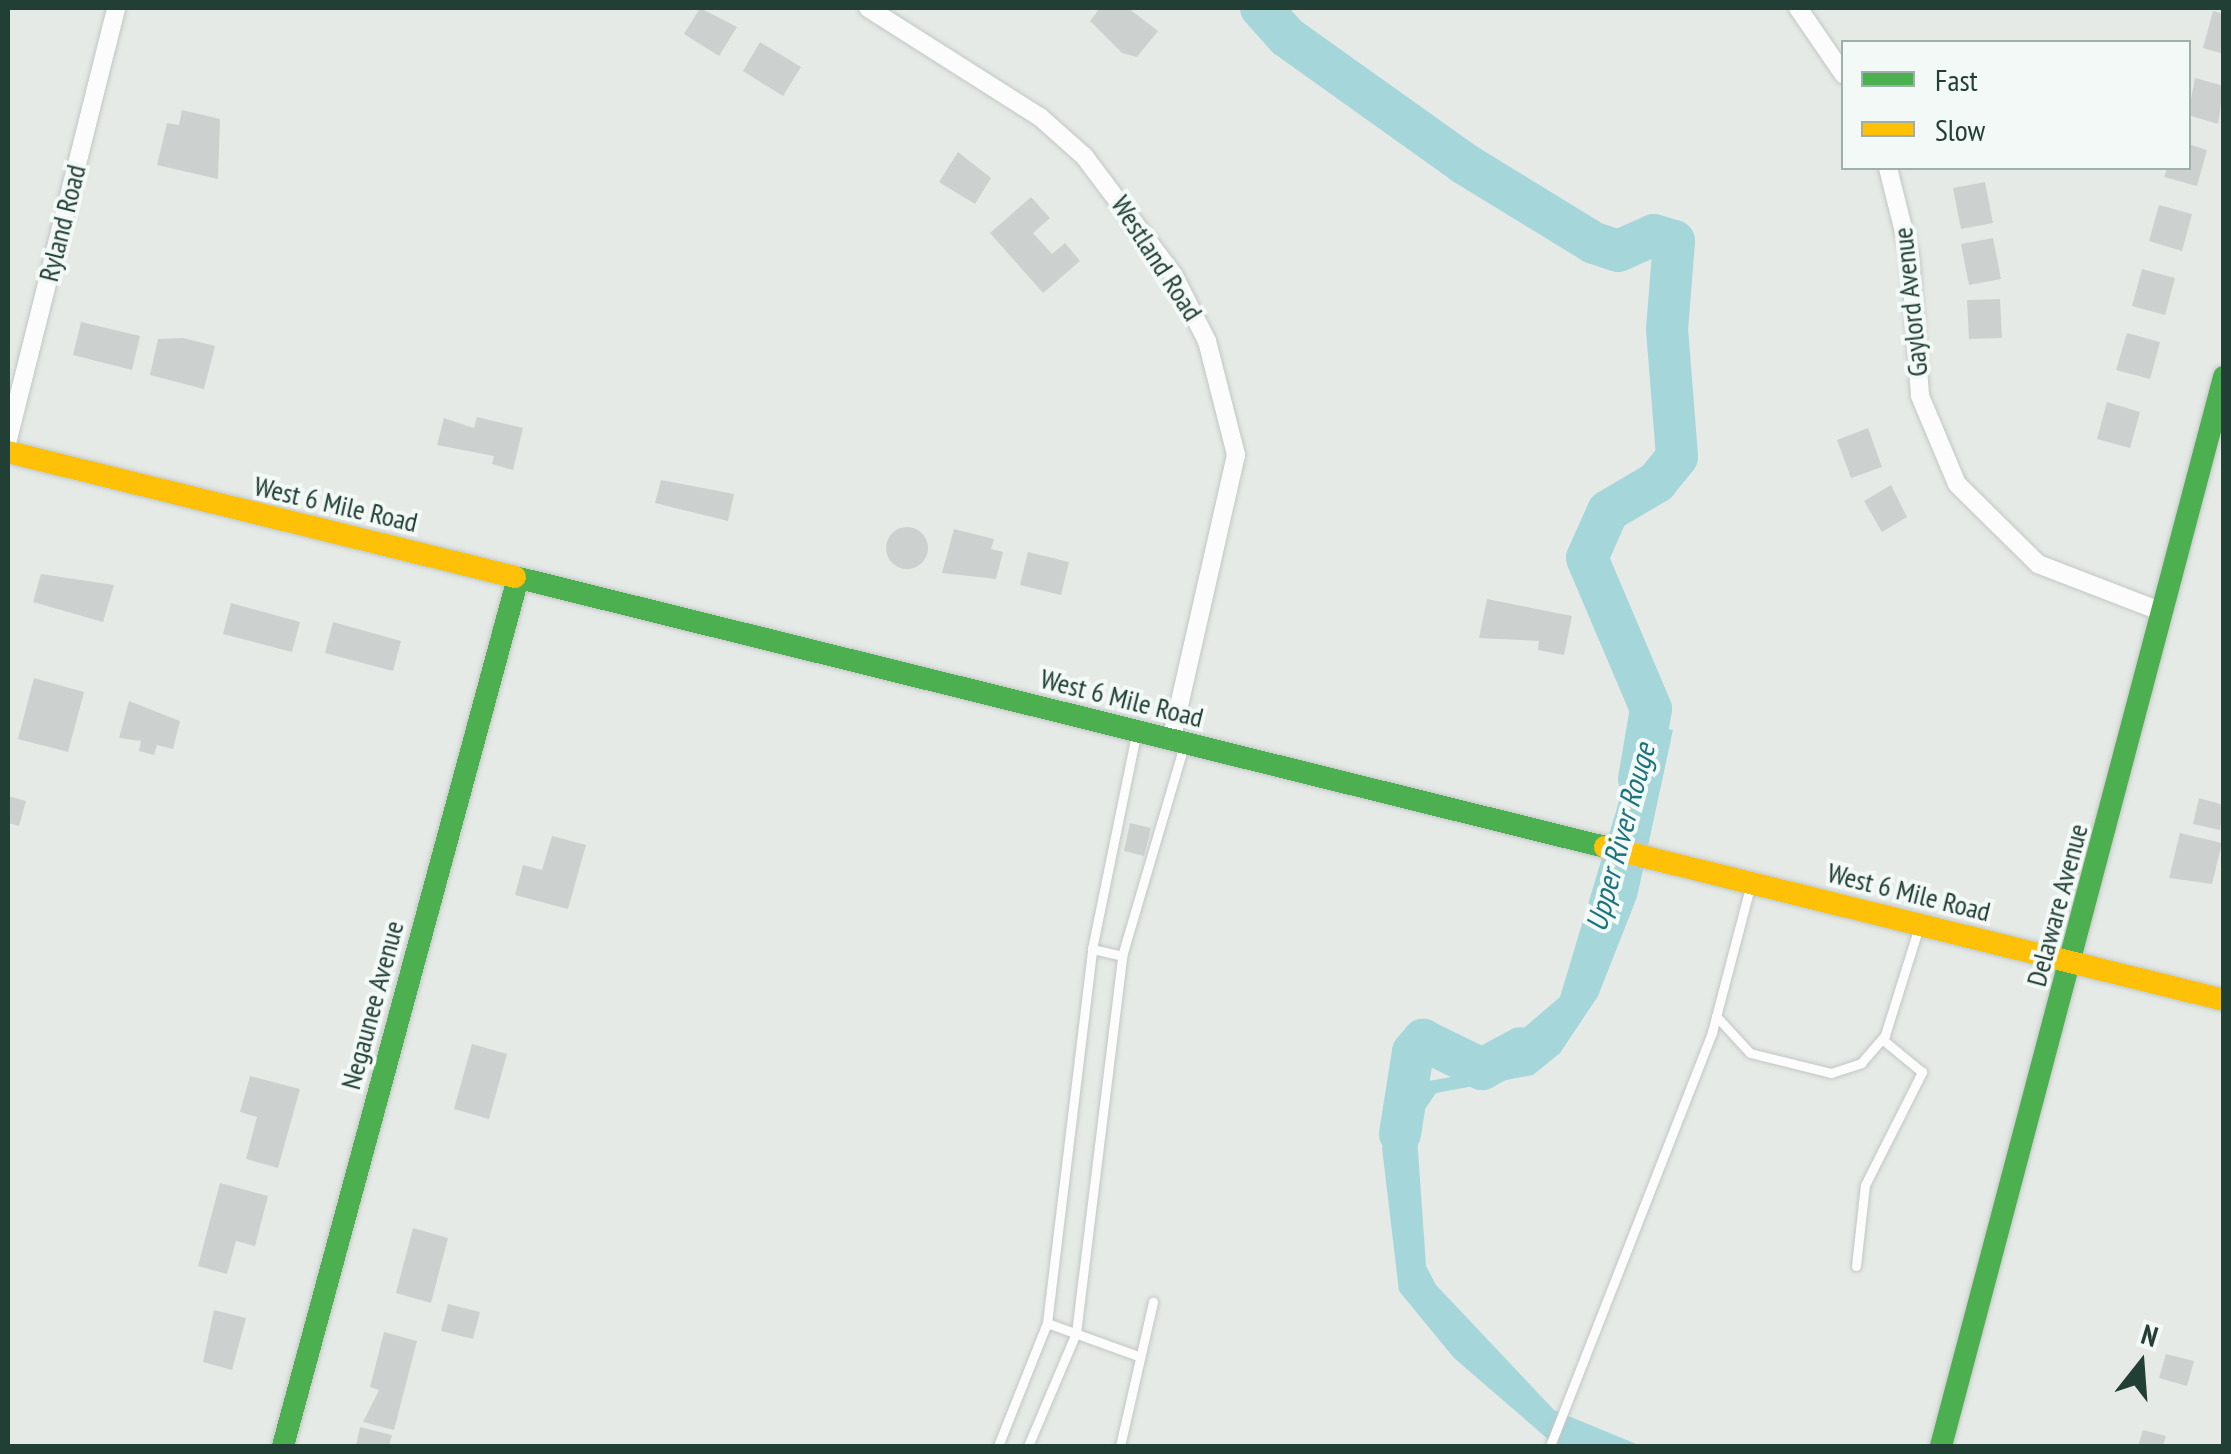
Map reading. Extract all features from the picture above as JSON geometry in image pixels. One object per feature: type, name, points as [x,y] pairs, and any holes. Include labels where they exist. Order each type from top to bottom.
[{"type":"main road","name":"Delaware Avenue","points":[[1940,1446],[2072,963],[2160,610],[2224,376]]},
{"type":"main road","name":"West 6 Mile Road","points":[[8,452],[2224,1000]]},
{"type":"main road","name":"Negaunee Avenue","points":[[283,1446],[518,578]]},
{"type":"street","name":"Ryland Road","points":[[8,439],[116,8]]},
{"type":"street","name":"Westland Road","points":[[868,8],[1040,117],[1084,156],[1174,276],[1208,341],[1236,455],[1178,743]]},
{"type":"street","points":[[1798,8],[1841,71]]},
{"type":"street","name":"Gaylord Avenue","points":[[1888,170],[1910,256],[1920,396],[1957,484],[2038,564],[2160,610]]},
{"type":"lane","points":[[998,1446],[1047,1324],[1092,949],[1136,732]]},
{"type":"lane","points":[[1028,1446],[1076,1332],[1122,956],[1178,743]]},
{"type":"lane","points":[[1550,1446],[1716,1016],[1751,884]]},
{"type":"lane","points":[[1716,1016],[1750,1054],[1831,1073],[1860,1063],[1882,1040],[1919,926]]},
{"type":"lane","points":[[1092,949],[1122,956]]},
{"type":"lane","points":[[1856,1266],[1865,1185],[1922,1072],[1882,1040]]},
{"type":"lane","points":[[1120,1446],[1153,1302]]},
{"type":"lane","points":[[1047,1324],[1138,1356]]},
{"type":"water","points":[[1642,725],[1673,730],[1637,897],[1598,996],[1560,1053],[1533,1075],[1436,1093],[1416,1122],[1426,1266],[1436,1285],[1554,1410],[1641,1446],[1556,1446],[1454,1358],[1399,1291],[1382,1148],[1398,1086],[1452,1077],[1490,1057],[1560,997]]},
{"type":"building","points":[[700,8],[737,27],[719,56],[684,34]]},
{"type":"building","points":[[1100,8],[1128,8],[1158,31],[1137,57],[1122,53],[1090,21]]},
{"type":"building","points":[[2213,11],[2224,14],[2224,54],[2203,48]]},
{"type":"building","points":[[760,42],[801,67],[783,96],[743,71]]},
{"type":"building","points":[[2195,78],[2224,86],[2218,124],[2191,116]]},
{"type":"building","points":[[182,110],[220,119],[218,179],[157,165],[167,123],[179,125]]},
{"type":"building","points":[[2191,145],[2207,150],[2197,186],[2164,177],[2166,170],[2191,170]]},
{"type":"building","points":[[958,152],[991,178],[975,204],[939,182]]},
{"type":"building","points":[[1985,182],[1993,223],[1961,229],[1953,188]]},
{"type":"building","points":[[1031,197],[1050,218],[1033,233],[1052,254],[1065,243],[1080,261],[1043,293],[990,233]]},
{"type":"building","points":[[2159,205],[2192,214],[2182,251],[2149,241]]},
{"type":"building","points":[[1993,238],[2001,279],[1969,285],[1961,244]]},
{"type":"building","points":[[2142,269],[2175,278],[2165,315],[2132,306]]},
{"type":"building","points":[[2000,299],[2002,338],[1969,339],[1967,300]]},
{"type":"building","points":[[81,322],[140,336],[132,370],[73,355]]},
{"type":"building","points":[[2127,333],[2160,342],[2150,379],[2116,370]]},
{"type":"building","points":[[183,338],[215,346],[204,389],[150,375],[158,339]]},
{"type":"building","points":[[2107,402],[2140,412],[2130,448],[2097,439]]},
{"type":"building","points":[[477,417],[523,428],[513,470],[492,464],[494,456],[437,445],[444,418],[474,428]]},
{"type":"building","points":[[1868,428],[1882,467],[1851,478],[1837,440]]},
{"type":"building","points":[[661,480],[734,494],[728,521],[655,503]]},
{"type":"building","points":[[1891,485],[1907,517],[1882,532],[1864,501]]},
{"type":"building","points":[[907,527],[922,533],[928,548],[922,563],[907,569],[892,563],[886,548],[892,533]]},
{"type":"building","points":[[954,529],[994,539],[991,549],[1003,552],[996,579],[942,573]]},
{"type":"building","points":[[1028,552],[1069,562],[1061,595],[1020,585]]},
{"type":"building","points":[[41,574],[114,585],[103,622],[33,602]]},
{"type":"building","points":[[1487,599],[1572,616],[1564,655],[1538,650],[1539,641],[1479,638]]},
{"type":"building","points":[[231,603],[300,622],[292,652],[223,634]]},
{"type":"building","points":[[333,622],[401,641],[393,671],[325,653]]},
{"type":"building","points":[[34,678],[84,692],[68,752],[18,739]]},
{"type":"building","points":[[129,701],[180,721],[173,749],[157,745],[154,755],[139,751],[141,741],[119,738]]},
{"type":"building","points":[[8,796],[26,801],[19,826],[8,823]]},
{"type":"building","points":[[2199,798],[2224,805],[2220,830],[2193,824]]},
{"type":"building","points":[[1130,823],[1151,828],[1144,856],[1124,851]]},
{"type":"building","points":[[2180,833],[2222,843],[2212,884],[2169,878]]},
{"type":"building","points":[[552,836],[586,845],[568,909],[515,895],[523,865],[542,870]]},
{"type":"building","points":[[472,1044],[507,1054],[489,1119],[454,1109]]},
{"type":"building","points":[[250,1076],[300,1089],[278,1168],[246,1159],[257,1117],[240,1112]]},
{"type":"building","points":[[220,1183],[268,1196],[255,1246],[236,1241],[227,1274],[198,1266]]},
{"type":"building","points":[[413,1228],[448,1238],[431,1303],[396,1293]]},
{"type":"building","points":[[448,1304],[480,1312],[473,1339],[441,1331]]},
{"type":"building","points":[[214,1310],[246,1318],[232,1370],[203,1362]]},
{"type":"building","points":[[384,1332],[417,1341],[394,1430],[363,1422],[379,1390],[370,1387]]},
{"type":"building","points":[[2166,1354],[2194,1361],[2187,1386],[2159,1378]]},
{"type":"building","points":[[360,1427],[392,1435],[389,1446],[356,1446]]},
{"type":"building","points":[[2143,1430],[2166,1436],[2163,1446],[2138,1446]]},
{"type":"waterway","name":"Upper River Rouge","points":[[1261,8],[1287,37],[1465,164],[1594,243],[1618,251],[1654,235],[1674,241],[1667,329],[1677,457],[1657,482],[1608,511],[1587,558],[1651,709],[1639,779]]},
{"type":"waterway","name":"Upper River Rouge","points":[[1400,1134],[1413,1052],[1423,1040],[1482,1069],[1521,1048]]},
{"type":"traffic: fast","points":[[1941,1446],[2224,377]]},
{"type":"traffic: fast","points":[[515,577],[1605,847]]},
{"type":"traffic: fast","points":[[283,1446],[518,578]]},
{"type":"traffic: slow","points":[[8,452],[515,577]]},
{"type":"traffic: slow","points":[[1605,847],[2224,1000]]}]
